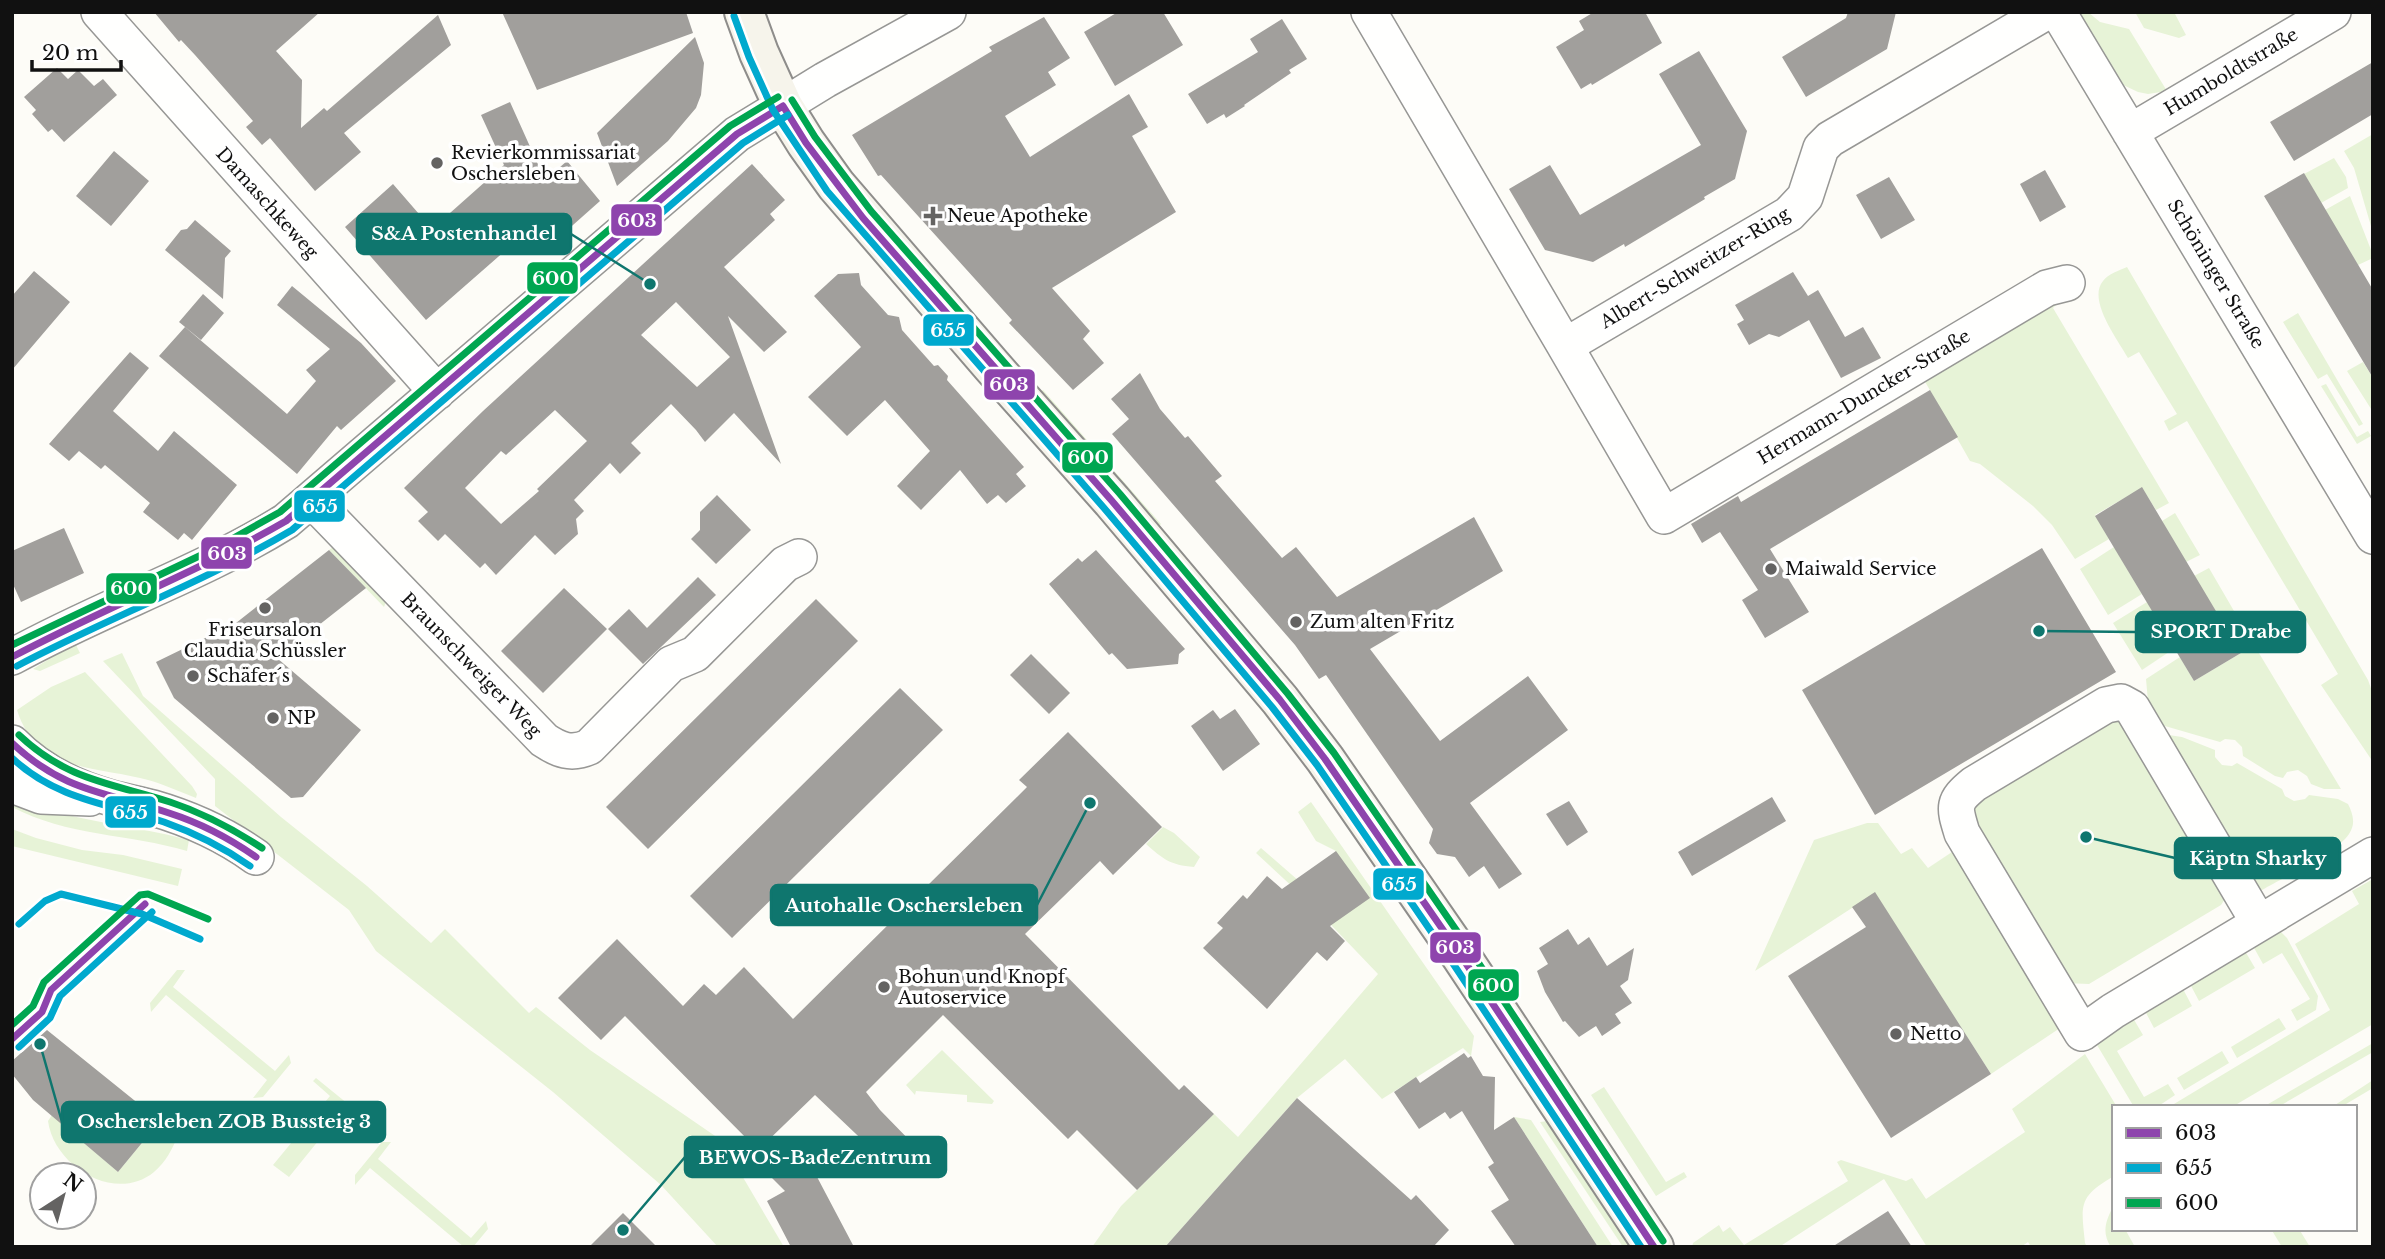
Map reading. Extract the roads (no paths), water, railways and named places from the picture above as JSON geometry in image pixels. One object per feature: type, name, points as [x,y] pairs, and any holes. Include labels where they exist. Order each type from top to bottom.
[{"type":"street","name":"Damaschkeweg","points":[[99,12],[437,392]]},
{"type":"street","points":[[744,12],[783,106],[806,143],[863,218],[1121,511],[1288,709],[1461,956],[1654,1247]]},
{"type":"street","points":[[12,657],[45,639],[222,558],[286,521],[737,134],[826,79],[948,12]]},
{"type":"street","points":[[1369,12],[1565,346]]},
{"type":"street","name":"Albert-Schweitzer-Ring","points":[[1565,346],[1789,214],[1805,197],[1821,148],[1830,139],[2046,12]]},
{"type":"street","name":"Schöninger Straße","points":[[2058,12],[2373,536]]},
{"type":"street","name":"Humboldtstraße","points":[[2130,132],[2333,12]]},
{"type":"street","name":"Hermann-Duncker-Straße","points":[[1565,346],[1664,516],[2047,288],[2067,283]]},
{"type":"street","name":"Braunschweiger Weg","points":[[312,500],[544,740],[562,751],[579,751],[589,747],[671,664],[695,654],[785,564],[799,557]]},
{"type":"street","points":[[2259,923],[2132,708],[2121,702],[2106,705],[1973,784],[1959,796],[1956,812],[1962,833],[2082,1033],[2113,1011],[2373,855]]},
{"type":"street","points":[[12,743],[24,755],[75,786],[151,807],[202,825],[229,838],[256,857]]},
{"type":"street","points":[[12,785],[41,796],[111,798]]},
{"type":"place","name":"Revierkommissariat Oschersleben","points":[[437,163]]},
{"type":"place","name":"Neue Apotheke","points":[[933,216]]},
{"type":"place","name":"S&A Postenhandel","points":[[650,284]]},
{"type":"place","name":"Maiwald Service","points":[[1771,569]]},
{"type":"place","name":"Friseursalon Claudia Schüssler","points":[[265,608]]},
{"type":"place","name":"Zum alten Fritz","points":[[1296,622]]},
{"type":"place","name":"SPORT Drabe","points":[[2039,631]]},
{"type":"place","name":"Schäfer´s","points":[[193,676]]},
{"type":"place","name":"NP","points":[[273,718]]},
{"type":"place","name":"Autohalle Oschersleben","points":[[1090,803]]},
{"type":"place","name":"Käptn Sharky","points":[[2086,837]]},
{"type":"place","name":"Bohun und Knopf Autoservice","points":[[884,987]]},
{"type":"place","name":"Netto","points":[[1896,1034]]},
{"type":"place","name":"Oschersleben ZOB Bussteig 3","points":[[40,1044]]},
{"type":"place","name":"BEWOS-BadeZentrum","points":[[623,1230]]}]
